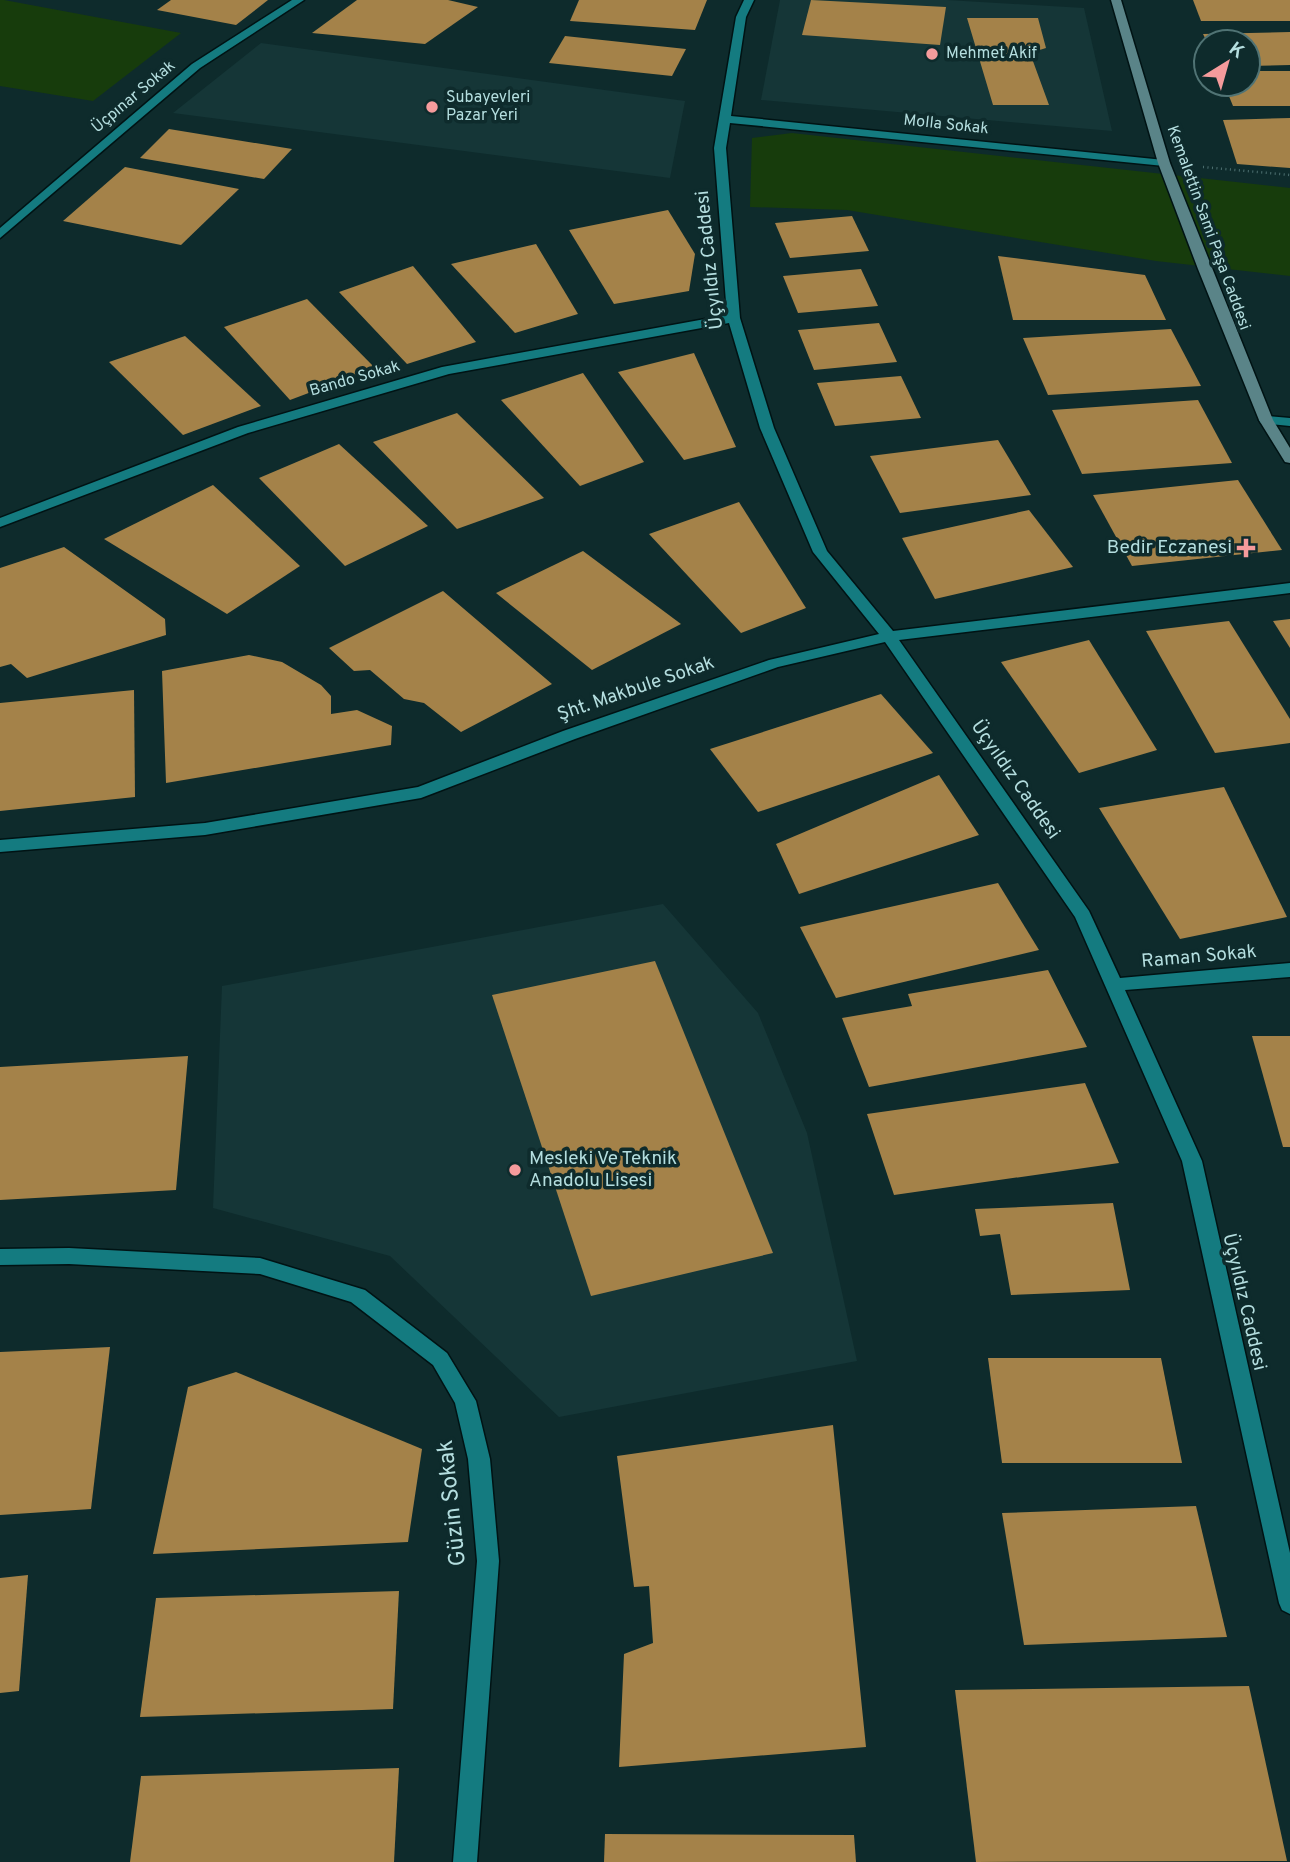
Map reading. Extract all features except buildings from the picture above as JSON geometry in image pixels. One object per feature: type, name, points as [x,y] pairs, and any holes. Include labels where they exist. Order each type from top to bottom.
[{"type":"street","name":"Üçpınar Sokak","points":[[0,234],[196,66],[299,0]]},
{"type":"street","name":"Üçyıldız Caddesi","points":[[749,0],[741,17],[720,148],[734,318],[766,428],[820,551],[889,636],[1083,915],[1192,1161],[1290,1603]]},
{"type":"street","name":"Kemalettin Sami Paşa Caddesi","points":[[1116,0],[1164,163],[1203,269],[1266,420],[1290,459]]},
{"type":"street","name":"Molla Sokak","points":[[724,119],[1164,163]]},
{"type":"street","name":"Bando Sokak","points":[[0,523],[243,430],[447,370],[734,318]]},
{"type":"street","points":[[1266,420],[1290,422]]},
{"type":"street","name":"Şht. Makbule Sokak","points":[[0,846],[205,829],[421,792],[569,735],[774,663],[889,636],[1290,588]]},
{"type":"street","name":"Raman Sokak","points":[[1112,985],[1290,970]]},
{"type":"street","name":"Güzin Sokak","points":[[0,1256],[69,1256],[260,1266],[358,1296],[440,1359],[465,1401],[479,1459],[488,1561],[465,1862]]},
{"type":"path","points":[[1164,163],[1290,175]]},
{"type":"shaded area","name":"Mehmet Akif","points":[[780,0],[947,0],[1084,8],[1112,131],[761,100]]},
{"type":"shaded area","name":"Subayevleri Pazar Yeri","points":[[261,43],[685,101],[670,178],[173,113]]},
{"type":"shaded area","name":"Mesleki Ve Teknik Anadolu Lisesi","points":[[663,904],[758,1013],[807,1133],[857,1361],[559,1417],[390,1256],[213,1208],[222,986]]},
{"type":"green space","points":[[0,0],[181,33],[93,101],[0,86]]},
{"type":"green space","points":[[792,133],[1290,188],[1290,276],[1156,261],[847,210],[750,207],[752,138]]},
{"type":"place","name":"Mehmet Akif","points":[[932,54]]},
{"type":"place","name":"Subayevleri Pazar Yeri","points":[[432,107]]},
{"type":"place","name":"Bedir Eczanesi","points":[[1246,548]]},
{"type":"place","name":"Mesleki Ve Teknik Anadolu Lisesi","points":[[515,1170]]}]
